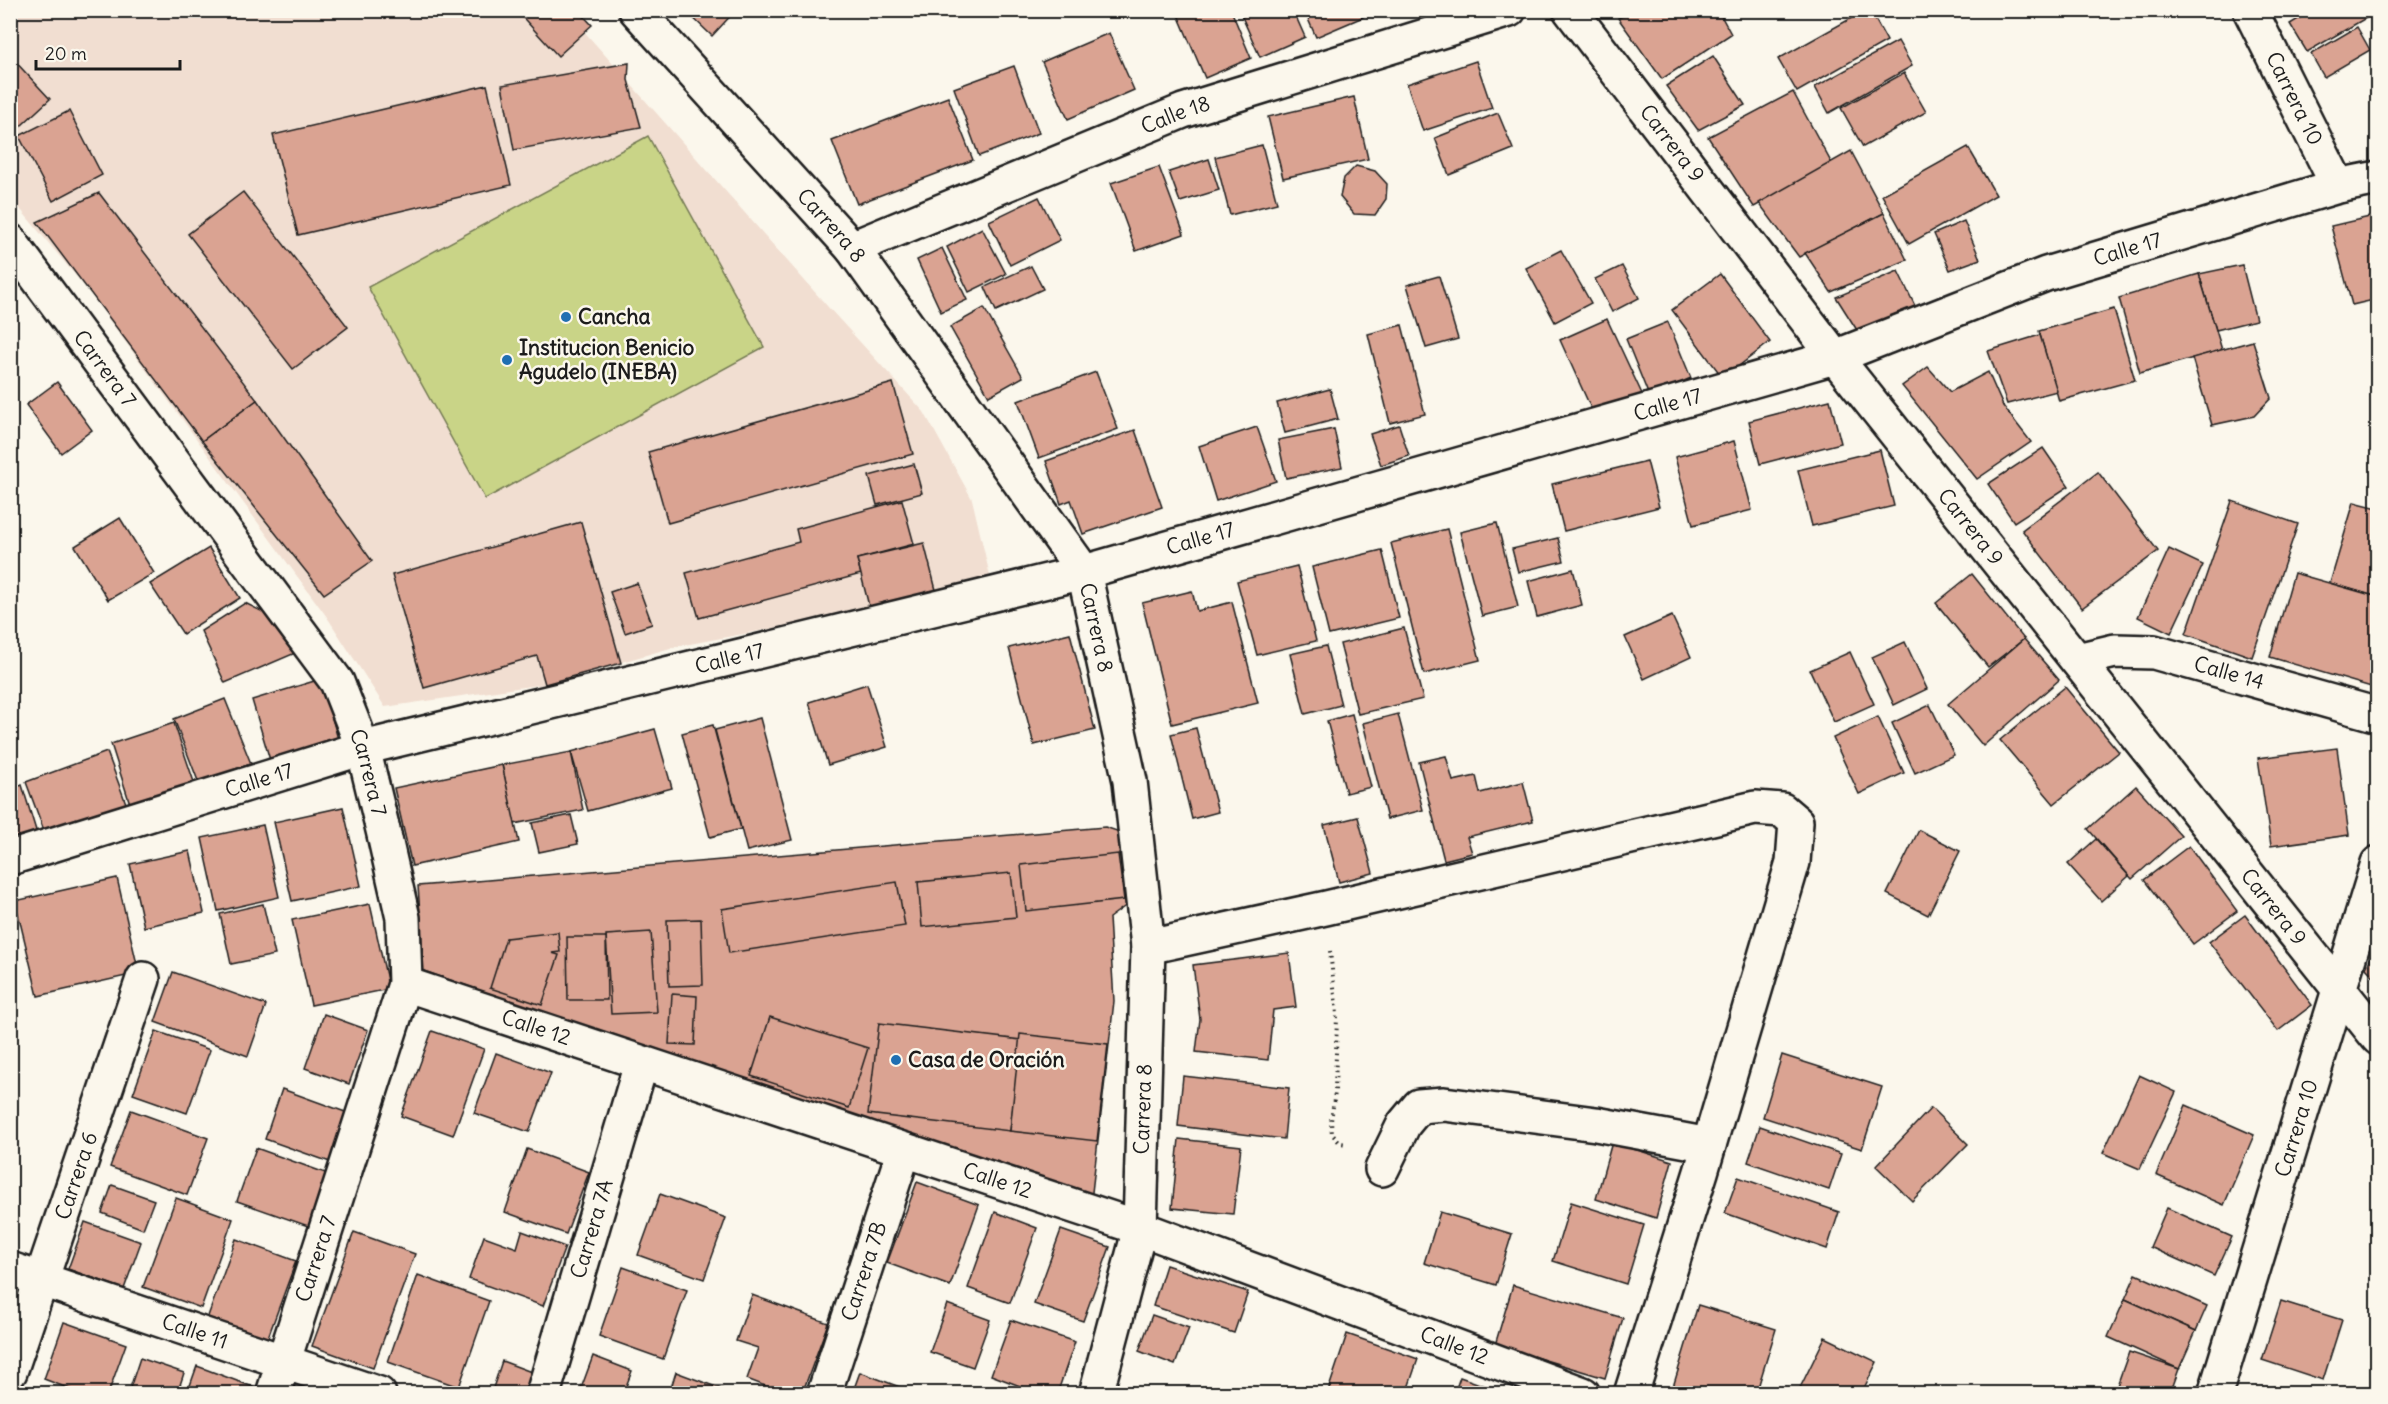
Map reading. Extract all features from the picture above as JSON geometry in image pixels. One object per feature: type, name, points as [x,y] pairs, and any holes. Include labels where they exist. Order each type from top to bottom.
[{"type":"street","name":"Carrera 8","points":[[636,10],[852,248],[1084,572],[1130,781],[1148,947],[1140,1228],[1096,1394]]},
{"type":"street","name":"Calle 18","points":[[852,248],[1183,111],[1509,10]]},
{"type":"street","name":"Carrera 9","points":[[1570,10],[1835,357],[2378,1038]]},
{"type":"street","name":"Carrera 10","points":[[2250,10],[2338,186]]},
{"type":"street","name":"Calle 17","points":[[10,858],[363,748],[1084,572],[1835,357],[2046,274],[2338,186],[2378,178]]},
{"type":"street","name":"Carrera 7","points":[[10,241],[336,682],[363,748],[402,918],[405,984],[273,1394]]},
{"type":"street","name":"Calle 14","points":[[2077,660],[2115,651],[2154,652],[2378,715]]},
{"type":"street","points":[[1148,947],[1755,808],[1782,810],[1796,822],[1793,862],[1709,1145],[1631,1394]]},
{"type":"street","name":"Carrera 10","points":[[2215,1394],[2337,989],[2378,863]]},
{"type":"street","name":"Carrera 6","points":[[10,1372],[143,979]]},
{"type":"street","name":"Calle 12","points":[[405,984],[1140,1228],[1584,1394]]},
{"type":"street","name":"Carrera 7A","points":[[543,1394],[642,1064]]},
{"type":"street","points":[[1385,1160],[1404,1124],[1419,1106],[1444,1104],[1596,1124],[1709,1145]]},
{"type":"street","name":"Carrera 7B","points":[[824,1394],[904,1150]]},
{"type":"street","name":"Calle 11","points":[[10,1269],[379,1394]]},
{"type":"path","points":[[1326,908],[1337,1014],[1332,1134],[1340,1143],[1385,1160]]},
{"type":"shaded area","name":"Institucion Benicio Agudelo (INEBA)","points":[[10,11],[566,11],[924,412],[972,499],[990,576],[870,610],[674,647],[545,684],[385,707],[327,617],[86,288],[11,198]]},
{"type":"green space","name":"Cancha","points":[[648,136],[764,347],[485,499],[368,287]]},
{"type":"building","points":[[516,10],[578,10],[592,25],[558,56]]},
{"type":"building","points":[[685,10],[736,10],[712,36]]},
{"type":"building","points":[[1176,10],[1231,10],[1251,58],[1205,78]]},
{"type":"building","points":[[1239,10],[1293,10],[1305,37],[1260,57]]},
{"type":"building","points":[[1304,10],[1360,10],[1363,17],[1316,37]]},
{"type":"building","points":[[1637,10],[1718,10],[1731,34],[1662,79],[1618,18]]},
{"type":"building","points":[[1866,10],[1870,10],[1887,41],[1797,92],[1778,59]]},
{"type":"building","points":[[2313,10],[2378,11],[2307,52],[2290,24]]},
{"type":"building","points":[[2357,27],[2370,50],[2324,77],[2311,54]]},
{"type":"building","points":[[1109,33],[1134,90],[1068,119],[1042,62]]},
{"type":"building","points":[[1898,41],[1912,66],[1829,113],[1815,87]]},
{"type":"building","points":[[1713,56],[1745,105],[1698,130],[1666,86]]},
{"type":"building","points":[[12,58],[50,99],[10,136],[10,60]]},
{"type":"building","points":[[1476,61],[1492,108],[1423,131],[1407,84]]},
{"type":"building","points":[[629,63],[628,80],[641,127],[514,150],[502,85]]},
{"type":"building","points":[[1014,66],[1039,133],[979,156],[954,88]]},
{"type":"building","points":[[1904,73],[1926,112],[1863,147],[1841,108]]},
{"type":"building","points":[[487,85],[511,185],[298,235],[273,135]]},
{"type":"building","points":[[1793,92],[1832,164],[1754,207],[1708,137]]},
{"type":"building","points":[[948,97],[973,160],[857,204],[832,141]]},
{"type":"building","points":[[1354,97],[1368,159],[1283,178],[1268,117]]},
{"type":"building","points":[[69,111],[102,175],[53,201],[19,136]]},
{"type":"building","points":[[1498,113],[1513,149],[1449,175],[1435,138]]},
{"type":"building","points":[[1262,145],[1277,203],[1230,215],[1215,157]]},
{"type":"building","points":[[1968,147],[1996,195],[1909,244],[1882,195]]},
{"type":"building","points":[[1851,151],[1884,213],[1799,257],[1759,203]]},
{"type":"building","points":[[1209,159],[1219,190],[1180,202],[1169,172]]},
{"type":"building","points":[[1356,166],[1375,171],[1387,184],[1386,199],[1375,215],[1354,214],[1340,197],[1344,178]]},
{"type":"building","points":[[1159,167],[1184,234],[1136,251],[1111,183]]},
{"type":"building","points":[[243,192],[348,327],[293,369],[188,234]]},
{"type":"building","points":[[99,193],[257,400],[202,441],[37,222]]},
{"type":"building","points":[[1039,197],[1060,240],[1010,265],[989,221]]},
{"type":"building","points":[[1884,213],[1907,260],[1831,292],[1805,253]]},
{"type":"building","points":[[2378,215],[2378,299],[2352,305],[2331,226]]},
{"type":"building","points":[[1964,221],[1980,259],[1950,270],[1934,234]]},
{"type":"building","points":[[982,228],[1006,274],[969,292],[947,247]]},
{"type":"building","points":[[942,248],[967,300],[941,312],[917,260]]},
{"type":"building","points":[[1561,250],[1591,303],[1555,322],[1526,268]]},
{"type":"building","points":[[2242,265],[2256,320],[2216,330],[2199,274]]},
{"type":"building","points":[[1031,266],[1043,289],[996,311],[985,287]]},
{"type":"building","points":[[1622,266],[1639,298],[1612,312],[1595,279]]},
{"type":"building","points":[[1898,271],[1919,314],[1862,338],[1836,297]]},
{"type":"building","points":[[1720,274],[1770,342],[1723,378],[1672,310]]},
{"type":"building","points":[[2199,274],[2222,350],[2140,373],[2119,298]]},
{"type":"building","points":[[1439,276],[1458,339],[1426,348],[1407,285]]},
{"type":"building","points":[[984,308],[1023,377],[989,396],[950,327]]},
{"type":"building","points":[[2114,309],[2135,380],[2059,401],[2039,331]]},
{"type":"building","points":[[1607,319],[1643,396],[1595,417],[1560,340]]},
{"type":"building","points":[[1668,322],[1691,378],[1649,396],[1626,339]]},
{"type":"building","points":[[1402,325],[1425,414],[1390,423],[1368,334]]},
{"type":"building","points":[[2040,335],[2057,391],[2007,404],[1988,351]]},
{"type":"building","points":[[2253,341],[2271,398],[2254,416],[2212,425],[2192,358]]},
{"type":"building","points":[[1928,367],[1950,392],[1988,372],[2003,406],[2031,442],[1977,479],[1902,386]]},
{"type":"building","points":[[1096,372],[1118,429],[1039,458],[1018,401]]},
{"type":"building","points":[[57,382],[92,430],[61,453],[26,405]]},
{"type":"building","points":[[893,383],[913,454],[668,523],[648,452]]},
{"type":"building","points":[[1330,389],[1338,419],[1285,433],[1277,403]]},
{"type":"building","points":[[257,400],[372,561],[324,594],[202,441]]},
{"type":"building","points":[[1830,400],[1841,443],[1760,464],[1749,421]]},
{"type":"building","points":[[1399,425],[1409,456],[1381,465],[1370,434]]},
{"type":"building","points":[[1257,427],[1276,481],[1216,501],[1199,446]]},
{"type":"building","points":[[1334,429],[1342,467],[1286,478],[1278,440]]},
{"type":"building","points":[[1135,430],[1162,507],[1083,534],[1071,500],[1061,504],[1046,461]]},
{"type":"building","points":[[1734,441],[1752,510],[1693,525],[1675,457]]},
{"type":"building","points":[[2043,448],[2069,486],[2014,522],[1988,484]]},
{"type":"building","points":[[1880,450],[1894,506],[1812,526],[1798,470]]},
{"type":"building","points":[[1647,461],[1659,507],[1564,531],[1552,484]]},
{"type":"building","points":[[914,464],[922,493],[877,505],[869,476]]},
{"type":"building","points":[[2098,472],[2158,551],[2082,608],[2022,530]]},
{"type":"building","points":[[902,500],[914,544],[857,559],[861,574],[699,618],[686,573],[799,542],[796,529]]},
{"type":"building","points":[[2232,501],[2298,524],[2252,657],[2186,634]]},
{"type":"building","points":[[2354,502],[2378,508],[2378,597],[2330,583]]},
{"type":"building","points":[[120,518],[154,573],[108,600],[75,546]]},
{"type":"building","points":[[581,522],[621,663],[545,684],[537,656],[424,688],[392,575]]},
{"type":"building","points":[[1497,523],[1518,607],[1482,616],[1460,532]]},
{"type":"building","points":[[1447,529],[1480,660],[1424,674],[1391,543]]},
{"type":"building","points":[[1558,538],[1564,561],[1518,572],[1512,549]]},
{"type":"building","points":[[924,543],[937,594],[870,610],[857,559]]},
{"type":"building","points":[[209,548],[240,598],[183,634],[150,584]]},
{"type":"building","points":[[2169,549],[2203,565],[2171,633],[2138,617]]},
{"type":"building","points":[[1382,550],[1399,618],[1329,635],[1312,567]]},
{"type":"building","points":[[1297,566],[1316,641],[1257,655],[1237,581]]},
{"type":"building","points":[[1573,569],[1582,605],[1537,617],[1528,581]]},
{"type":"building","points":[[2294,573],[2378,597],[2378,689],[2270,657]]},
{"type":"building","points":[[1972,574],[2024,639],[1988,667],[1936,603]]},
{"type":"building","points":[[637,583],[652,624],[625,633],[610,592]]},
{"type":"building","points":[[1192,591],[1197,611],[1232,602],[1258,703],[1172,724],[1142,603]]},
{"type":"building","points":[[245,603],[281,621],[300,651],[225,683],[201,631]]},
{"type":"building","points":[[1672,616],[1691,657],[1644,679],[1625,637]]},
{"type":"building","points":[[1404,628],[1423,699],[1358,714],[1340,644]]},
{"type":"building","points":[[1070,633],[1095,730],[1034,745],[1009,648]]},
{"type":"building","points":[[2024,639],[2059,680],[1983,746],[1948,704]]},
{"type":"building","points":[[1905,642],[1927,689],[1894,705],[1872,657]]},
{"type":"building","points":[[1326,646],[1341,705],[1305,714],[1290,654]]},
{"type":"building","points":[[1850,652],[1874,704],[1834,722],[1810,670]]},
{"type":"building","points":[[321,679],[338,739],[270,760],[252,700]]},
{"type":"building","points":[[867,684],[887,747],[828,765],[809,702]]},
{"type":"building","points":[[2065,687],[2119,752],[2054,804],[2000,740]]},
{"type":"building","points":[[225,699],[252,766],[200,786],[174,719]]},
{"type":"building","points":[[1930,705],[1954,755],[1915,773],[1892,723]]},
{"type":"building","points":[[1352,714],[1371,787],[1346,793],[1327,721]]},
{"type":"building","points":[[1398,714],[1423,810],[1387,819],[1363,723]]},
{"type":"building","points":[[1878,717],[1904,773],[1859,794],[1833,738]]},
{"type":"building","points":[[760,718],[792,840],[747,851],[715,730]]},
{"type":"building","points":[[174,723],[195,785],[131,807],[111,744]]},
{"type":"building","points":[[713,725],[741,829],[710,837],[682,733]]},
{"type":"building","points":[[1196,728],[1218,812],[1192,819],[1171,734]]},
{"type":"building","points":[[655,729],[672,788],[588,811],[571,752]]},
{"type":"building","points":[[2337,748],[2349,835],[2271,846],[2258,758]]},
{"type":"building","points":[[107,752],[127,806],[46,836],[26,782]]},
{"type":"building","points":[[571,752],[583,810],[514,824],[502,765]]},
{"type":"building","points":[[1446,756],[1453,781],[1476,776],[1480,793],[1523,782],[1533,821],[1467,837],[1472,853],[1444,860],[1419,762]]},
{"type":"building","points":[[502,765],[519,842],[412,866],[394,788]]},
{"type":"building","points":[[22,785],[38,837],[10,846],[10,789]]},
{"type":"building","points":[[2136,786],[2181,836],[2132,879],[2088,829]]},
{"type":"building","points":[[343,807],[361,886],[292,901],[274,822]]},
{"type":"building","points":[[571,815],[578,844],[539,852],[532,823]]},
{"type":"building","points":[[1358,817],[1373,873],[1339,882],[1324,825]]},
{"type":"building","points":[[263,825],[279,897],[218,911],[202,838]]},
{"type":"building","name":"Casa de Oración","points":[[1105,827],[1117,831],[1135,899],[1109,918],[1114,1001],[1091,1201],[424,971],[418,886]]},
{"type":"building","points":[[1919,830],[1960,851],[1928,915],[1887,894]]},
{"type":"building","points":[[2096,839],[2129,876],[2101,901],[2068,864]]},
{"type":"building","points":[[2189,846],[2237,911],[2193,944],[2144,880]]},
{"type":"building","points":[[190,851],[204,913],[144,927],[130,864]]},
{"type":"building","points":[[1118,854],[1124,900],[1026,911],[1021,865]]},
{"type":"building","points":[[1011,873],[1016,917],[922,927],[918,882]]},
{"type":"building","points":[[117,878],[139,973],[38,996],[15,901]]},
{"type":"building","points":[[897,882],[905,926],[729,953],[722,909]]},
{"type":"building","points":[[263,904],[275,955],[231,964],[220,914]]},
{"type":"building","points":[[370,904],[389,989],[311,1005],[292,920]]},
{"type":"building","points":[[2245,915],[2312,1005],[2278,1031],[2209,942]]},
{"type":"building","points":[[701,919],[703,985],[669,986],[667,920]]},
{"type":"building","points":[[558,932],[560,952],[552,953],[559,955],[542,1005],[490,988],[506,938]]},
{"type":"building","points":[[651,932],[657,1012],[611,1014],[606,935]]},
{"type":"building","points":[[567,937],[606,937],[607,1000],[568,1000]]},
{"type":"building","points":[[2378,943],[2378,981],[2366,968]]},
{"type":"building","points":[[10,952],[17,982],[10,983]]},
{"type":"building","points":[[1289,953],[1296,1007],[1273,1010],[1268,1060],[1196,1052],[1200,1019],[1193,965]]},
{"type":"building","points":[[173,972],[266,1005],[248,1056],[155,1022]]},
{"type":"building","points":[[672,994],[697,996],[695,1045],[669,1044]]},
{"type":"building","points":[[324,1014],[368,1030],[349,1084],[305,1068]]},
{"type":"building","points":[[770,1017],[868,1048],[849,1108],[751,1076]]},
{"type":"building","points":[[879,1023],[1021,1040],[1010,1131],[868,1114]]},
{"type":"building","points":[[156,1031],[210,1050],[187,1113],[133,1094]]},
{"type":"building","points":[[432,1031],[484,1049],[453,1135],[401,1116]]},
{"type":"building","points":[[1020,1034],[1108,1044],[1097,1141],[1010,1131]]},
{"type":"building","points":[[496,1053],[551,1073],[529,1132],[474,1113]]},
{"type":"building","points":[[1782,1055],[1882,1087],[1862,1149],[1763,1117]]},
{"type":"building","points":[[2139,1075],[2176,1092],[2140,1169],[2103,1153]]},
{"type":"building","points":[[1183,1076],[1289,1088],[1284,1139],[1178,1126]]},
{"type":"building","points":[[282,1089],[348,1113],[330,1162],[265,1139]]},
{"type":"building","points":[[2186,1105],[2254,1135],[2224,1205],[2156,1175]]},
{"type":"building","points":[[1931,1108],[1968,1144],[1912,1201],[1876,1166]]},
{"type":"building","points":[[131,1110],[208,1138],[187,1195],[110,1167]]},
{"type":"building","points":[[1760,1126],[1841,1154],[1829,1190],[1748,1162]]},
{"type":"building","points":[[1179,1139],[1241,1146],[1233,1214],[1172,1208]]},
{"type":"building","points":[[1612,1142],[1672,1161],[1656,1218],[1596,1199]]},
{"type":"building","points":[[256,1148],[331,1175],[311,1227],[237,1201]]},
{"type":"building","points":[[527,1149],[589,1172],[566,1234],[505,1212]]},
{"type":"building","points":[[1738,1177],[1839,1212],[1827,1249],[1725,1213]]},
{"type":"building","points":[[917,1182],[979,1205],[950,1286],[887,1263]]},
{"type":"building","points":[[112,1185],[154,1200],[143,1229],[102,1213]]},
{"type":"building","points":[[660,1194],[726,1218],[704,1279],[638,1255]]},
{"type":"building","points":[[176,1198],[233,1219],[201,1308],[143,1287]]},
{"type":"building","points":[[1571,1202],[1644,1225],[1626,1284],[1553,1261]]},
{"type":"building","points":[[2167,1208],[2232,1237],[2214,1276],[2150,1247]]},
{"type":"building","points":[[995,1212],[1037,1228],[1010,1303],[968,1288]]},
{"type":"building","points":[[1440,1212],[1512,1234],[1496,1285],[1424,1263]]},
{"type":"building","points":[[85,1222],[141,1242],[124,1289],[68,1269]]},
{"type":"building","points":[[1061,1230],[1110,1247],[1083,1321],[1034,1304]]},
{"type":"building","points":[[522,1231],[565,1247],[543,1306],[469,1279],[484,1236],[517,1248]]},
{"type":"building","points":[[354,1232],[415,1254],[373,1368],[312,1346]]},
{"type":"building","points":[[236,1239],[296,1261],[267,1340],[207,1319]]},
{"type":"building","points":[[1166,1265],[1248,1292],[1234,1333],[1153,1306]]},
{"type":"building","points":[[623,1267],[687,1290],[663,1359],[599,1336]]},
{"type":"building","points":[[2136,1274],[2207,1306],[2196,1331],[2125,1299]]},
{"type":"building","points":[[418,1275],[489,1301],[459,1387],[388,1362]]},
{"type":"building","points":[[1513,1285],[1623,1318],[1605,1378],[1495,1345]]},
{"type":"building","points":[[752,1295],[828,1323],[802,1394],[786,1394],[747,1379],[758,1348],[736,1341]]},
{"type":"building","points":[[10,1298],[18,1301],[10,1321]]},
{"type":"building","points":[[2125,1299],[2196,1331],[2179,1369],[2108,1337]]},
{"type":"building","points":[[2281,1301],[2342,1320],[2323,1380],[2262,1360]]},
{"type":"building","points":[[947,1304],[990,1320],[973,1367],[930,1352]]},
{"type":"building","points":[[1698,1305],[1776,1329],[1756,1394],[1693,1394],[1673,1387]]},
{"type":"building","points":[[1152,1315],[1189,1328],[1175,1365],[1139,1351]]},
{"type":"building","points":[[1011,1320],[1075,1342],[1057,1394],[1041,1394],[991,1375]]},
{"type":"building","points":[[64,1322],[126,1344],[108,1394],[83,1394],[44,1379]]},
{"type":"building","points":[[1347,1334],[1418,1359],[1406,1394],[1327,1394]]},
{"type":"building","points":[[1825,1337],[1877,1362],[1861,1394],[1797,1394]]},
{"type":"building","points":[[2129,1352],[2179,1369],[2170,1394],[2114,1394]]},
{"type":"building","points":[[593,1356],[632,1371],[623,1394],[579,1394]]},
{"type":"building","points":[[140,1358],[184,1373],[177,1394],[128,1394]]},
{"type":"building","points":[[502,1361],[534,1373],[526,1394],[491,1394]]},
{"type":"building","points":[[197,1366],[261,1390],[260,1394],[187,1394]]},
{"type":"building","points":[[676,1372],[735,1394],[669,1394]]},
{"type":"building","points":[[860,1372],[918,1394],[852,1394]]},
{"type":"building","points":[[1460,1377],[1497,1390],[1496,1394],[1454,1394]]},
{"type":"place","name":"Cancha","points":[[566,317]]},
{"type":"place","name":"Institucion Benicio Agudelo (INEBA)","points":[[507,360]]},
{"type":"place","name":"Casa de Oración","points":[[896,1060]]}]
